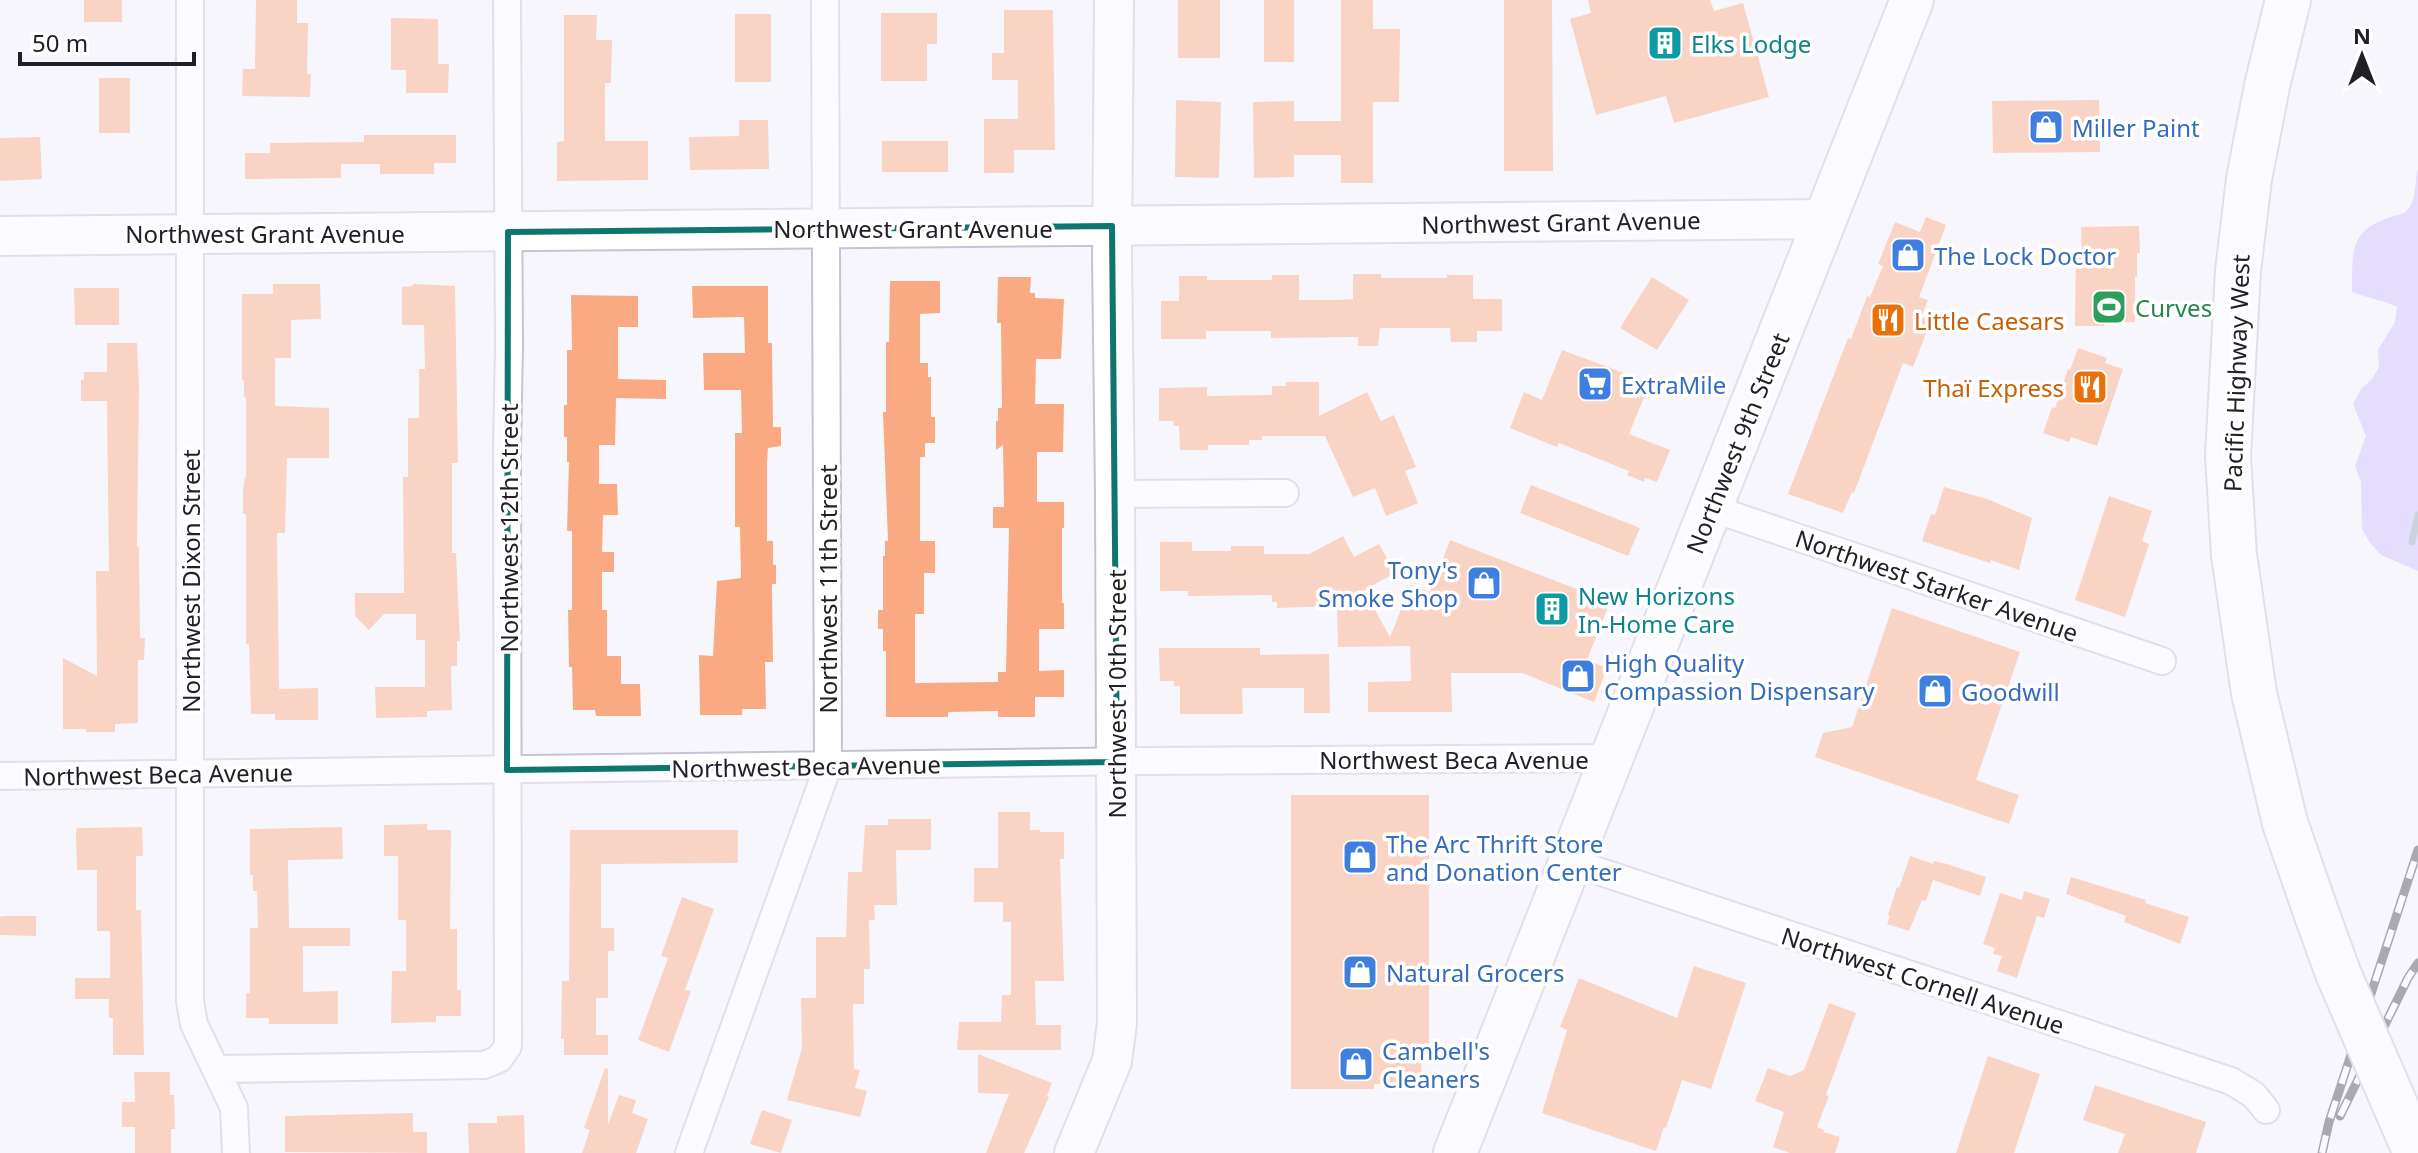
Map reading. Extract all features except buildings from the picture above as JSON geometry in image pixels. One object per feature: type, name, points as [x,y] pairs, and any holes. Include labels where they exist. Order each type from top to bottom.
[{"type":"highway","name":"Pacific Highway West","points":[[2288,0],[2249,179],[2238,271],[2228,456],[2234,555],[2254,693],[2285,823],[2338,973],[2416,1153]]},
{"type":"main road","name":"Northwest 10th Street","points":[[1074,1153],[1112,1061],[1117,1023],[1112,226],[1114,0]]},
{"type":"main road","name":"Northwest 9th Street","points":[[1455,1153],[1912,0]]},
{"type":"main road","name":"Northwest Grant Avenue","points":[[0,236],[1826,219]]},
{"type":"street","name":"Northwest Dixon Street","points":[[190,0],[190,1007],[194,1024],[234,1108],[236,1153]]},
{"type":"street","name":"Northwest 12th Street","points":[[217,1069],[484,1065],[493,1063],[504,1054],[509,1037],[507,0]]},
{"type":"street","name":"Northwest 11th Street","points":[[689,1153],[828,766],[825,0]]},
{"type":"street","points":[[1115,494],[1285,493]]},
{"type":"street","name":"Northwest Starker Avenue","points":[[1711,508],[2162,661]]},
{"type":"street","name":"Northwest Beca Avenue","points":[[0,776],[1612,758]]},
{"type":"street","name":"Northwest Cornell Avenue","points":[[1571,862],[2231,1081],[2254,1095],[2266,1110]]},
{"type":"highlighted area","points":[[1112,226],[1117,762],[507,770],[508,232]]},
{"type":"shaded area","points":[[2418,168],[2418,571],[2381,555],[2362,529],[2361,482],[2355,466],[2366,436],[2353,404],[2379,367],[2378,350],[2395,322],[2397,307],[2352,292],[2355,246],[2366,229],[2409,208],[2414,197]]},
{"type":"waterway","points":[[2412,542],[2418,515]]},
{"type":"railway","points":[[2322,1153],[2329,1122],[2418,850]]},
{"type":"railway","points":[[2340,1116],[2418,963]]},
{"type":"place","name":"Elks Lodge","points":[[1665,43]]},
{"type":"place","name":"Miller Paint","points":[[2046,127]]},
{"type":"place","name":"The Lock Doctor","points":[[1908,255]]},
{"type":"place","name":"Curves","points":[[2109,307]]},
{"type":"place","name":"Little Caesars","points":[[1888,320]]},
{"type":"place","name":"ExtraMile","points":[[1595,384]]},
{"type":"place","name":"Thaï Express","points":[[2090,387]]},
{"type":"place","name":"Tony's Smoke Shop","points":[[1484,583]]},
{"type":"place","name":"New Horizons In-Home Care","points":[[1552,609]]},
{"type":"place","name":"High Quality Compassion Dispensary","points":[[1578,676]]},
{"type":"place","name":"Goodwill","points":[[1935,691]]},
{"type":"place","name":"The Arc Thrift Store and Donation Center","points":[[1360,857]]},
{"type":"place","name":"Natural Grocers","points":[[1360,972]]},
{"type":"place","name":"Cambell's Cleaners","points":[[1356,1064]]}]
